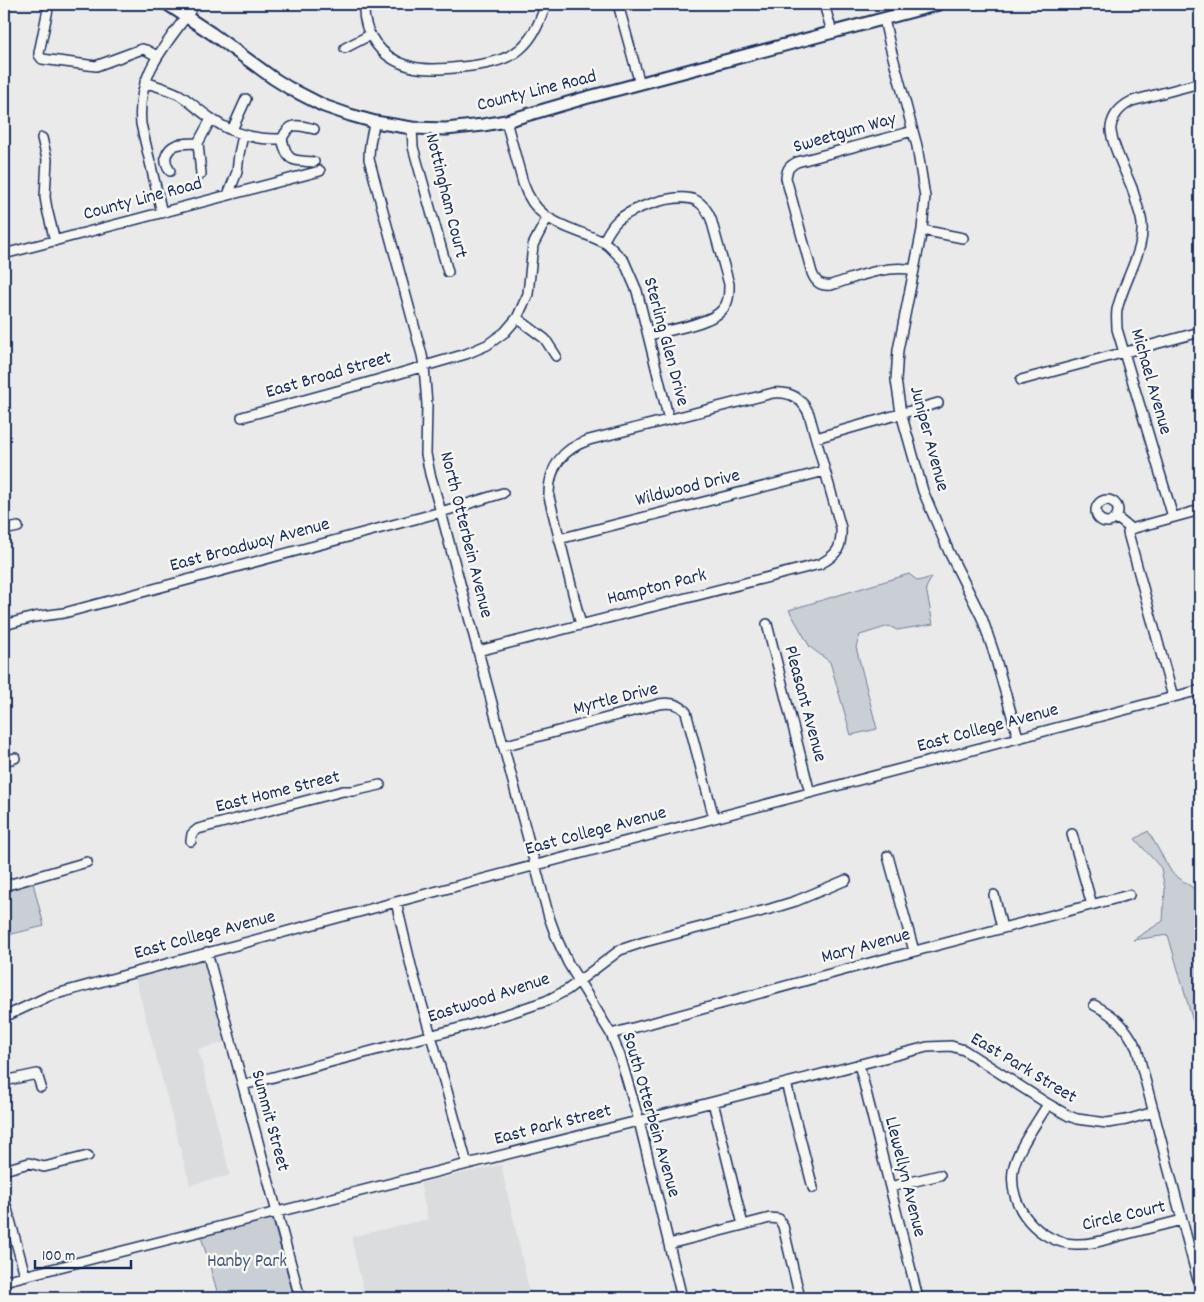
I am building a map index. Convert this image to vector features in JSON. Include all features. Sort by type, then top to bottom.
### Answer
[{"type":"main road","name":"County Line Road","points":[[167,4],[289,88],[324,106],[375,122],[412,128],[446,129],[483,125],[506,120],[939,4]]},
{"type":"street","points":[[49,4],[39,52],[42,59],[96,66],[142,49],[157,56]]},
{"type":"street","points":[[162,213],[141,124],[141,100],[145,82],[157,56],[195,4]]},
{"type":"street","points":[[364,4],[364,17],[370,34],[375,43],[388,57],[411,67],[427,68],[472,66],[495,61],[518,51],[537,29],[546,4]]},
{"type":"street","points":[[618,4],[640,84]]},
{"type":"street","points":[[824,4],[832,32]]},
{"type":"street","name":"Juniper Avenue","points":[[884,18],[917,146],[925,197],[922,230],[898,350],[896,380],[901,413],[922,491],[988,635],[1018,737]]},
{"type":"street","points":[[345,48],[370,34]]},
{"type":"street","points":[[145,82],[179,94],[211,119],[243,135],[282,139]]},
{"type":"street","name":"Michael Avenue","points":[[1173,518],[1117,329],[1116,312],[1137,254],[1141,238],[1141,220],[1132,189],[1113,142],[1111,127],[1116,114],[1123,106],[1132,101],[1200,86]]},
{"type":"street","points":[[232,130],[246,99]]},
{"type":"street","points":[[201,174],[198,143],[211,119]]},
{"type":"street","name":"Sterling Glen Drive","points":[[506,120],[526,192],[534,206],[548,218],[608,245],[624,261],[637,291],[669,420]]},
{"type":"street","name":"North Otterbein Avenue","points":[[375,122],[370,138],[370,168],[409,305],[424,366],[427,405],[426,454],[430,474],[534,866]]},
{"type":"street","points":[[314,129],[294,125],[286,131],[282,139],[286,153],[294,161],[314,162]]},
{"type":"street","name":"Nottingham Court","points":[[412,128],[413,146],[448,272]]},
{"type":"street","name":"Sweetgum Way","points":[[913,131],[797,162],[787,170],[786,178],[812,273],[819,284],[831,285],[882,270],[903,268],[914,270]]},
{"type":"street","points":[[228,195],[237,172],[243,135]]},
{"type":"street","points":[[42,138],[47,159],[45,197],[55,241]]},
{"type":"street","points":[[170,172],[166,160],[170,148],[174,145],[198,143]]},
{"type":"street","name":"County Line Road","points":[[4,254],[320,171]]},
{"type":"street","points":[[603,242],[616,222],[642,207],[682,197],[697,201],[708,212],[728,284],[729,294],[727,303],[718,314],[705,320],[648,335]]},
{"type":"street","name":"East Broad Street","points":[[242,417],[361,385],[466,354],[486,345],[505,332],[517,318],[528,294],[534,245],[548,218]]},
{"type":"street","points":[[922,230],[963,238]]},
{"type":"street","points":[[517,318],[545,339],[556,356]]},
{"type":"street","points":[[1022,380],[1200,332]]},
{"type":"street","points":[[581,625],[548,489],[556,464],[571,448],[581,442],[773,393],[787,393],[799,398],[807,410],[825,471]]},
{"type":"street","points":[[816,438],[938,403]]},
{"type":"street","name":"Wildwood Drive","points":[[559,539],[825,471]]},
{"type":"street","name":"Hampton Park","points":[[478,651],[820,564],[831,558],[839,547],[841,538],[841,528],[825,471]]},
{"type":"street","name":"East Broadway Avenue","points":[[4,625],[34,617],[64,613],[441,512],[503,493]]},
{"type":"street","points":[[1173,697],[1128,533],[1131,529],[1200,510]]},
{"type":"street","points":[[1116,517],[1131,529]]},
{"type":"street","points":[[4,530],[18,527]]},
{"type":"street","name":"Pleasant Avenue","points":[[767,624],[810,792]]},
{"type":"street","name":"East College Avenue","points":[[4,1017],[49,996],[207,952],[1200,690]]},
{"type":"street","name":"Myrtle Drive","points":[[503,746],[659,704],[679,705],[686,712],[714,818]]},
{"type":"street","points":[[4,761],[15,758]]},
{"type":"street","name":"East Home Street","points":[[191,842],[192,834],[198,830],[343,791],[353,791],[380,785]]},
{"type":"street","points":[[1072,834],[1092,905]]},
{"type":"street","points":[[888,856],[914,951]]},
{"type":"street","points":[[4,886],[87,862]]},
{"type":"street","name":"South Otterbein Avenue","points":[[534,866],[557,939],[568,963],[611,1034],[620,1056],[639,1121],[682,1298]]},
{"type":"street","name":"Eastwood Avenue","points":[[243,1085],[505,1015],[546,1001],[567,990],[602,962],[631,945],[770,909],[796,901],[846,880]]},
{"type":"street","points":[[994,895],[1002,928]]},
{"type":"street","name":"Mary Avenue","points":[[611,1034],[914,951],[1129,895]]},
{"type":"street","points":[[396,902],[412,970],[448,1091],[467,1164]]},
{"type":"street","name":"Summit Street","points":[[207,952],[300,1298]]},
{"type":"street","points":[[1094,1005],[1118,1020],[1129,1034],[1137,1049],[1200,1288]]},
{"type":"street","name":"East Park Street","points":[[4,1281],[927,1047],[951,1046],[964,1050],[1048,1104],[1077,1119],[1107,1123],[1154,1112]]},
{"type":"street","name":"Llewellyn Avenue","points":[[859,1064],[918,1298]]},
{"type":"street","points":[[4,1081],[37,1074],[41,1086]]},
{"type":"street","points":[[786,1083],[813,1188]]},
{"type":"street","points":[[713,1102],[742,1225]]},
{"type":"street","name":"Circle Court","points":[[1048,1104],[1026,1139],[1013,1171],[1015,1194],[1019,1205],[1024,1216],[1039,1232],[1058,1242],[1092,1244],[1182,1220]]},
{"type":"street","points":[[4,1170],[29,1163],[44,1167],[88,1156]]},
{"type":"street","points":[[890,1187],[940,1175]]},
{"type":"street","points":[[4,1198],[25,1275]]},
{"type":"street","points":[[669,1244],[770,1218],[778,1219],[783,1226],[800,1298]]},
{"type":"shaded area","points":[[204,960],[227,1042],[198,1049],[230,1175],[190,1185],[135,977]]},
{"type":"shaded area","points":[[501,1165],[531,1298],[365,1298],[351,1237],[428,1219],[420,1183]]},
{"type":"green space","points":[[909,574],[918,581],[932,577],[926,588],[933,624],[897,630],[889,626],[860,635],[856,647],[877,729],[851,735],[830,662],[810,647],[789,610]]},
{"type":"green space","points":[[1148,831],[1172,873],[1200,893],[1200,1046],[1168,935],[1133,940],[1163,921],[1165,889],[1161,868],[1135,839]]},
{"type":"green space","points":[[33,883],[44,926],[4,936],[4,891]]},
{"type":"green space","name":"Hanby Park","points":[[270,1219],[273,1221],[294,1298],[219,1298],[201,1236]]}]
